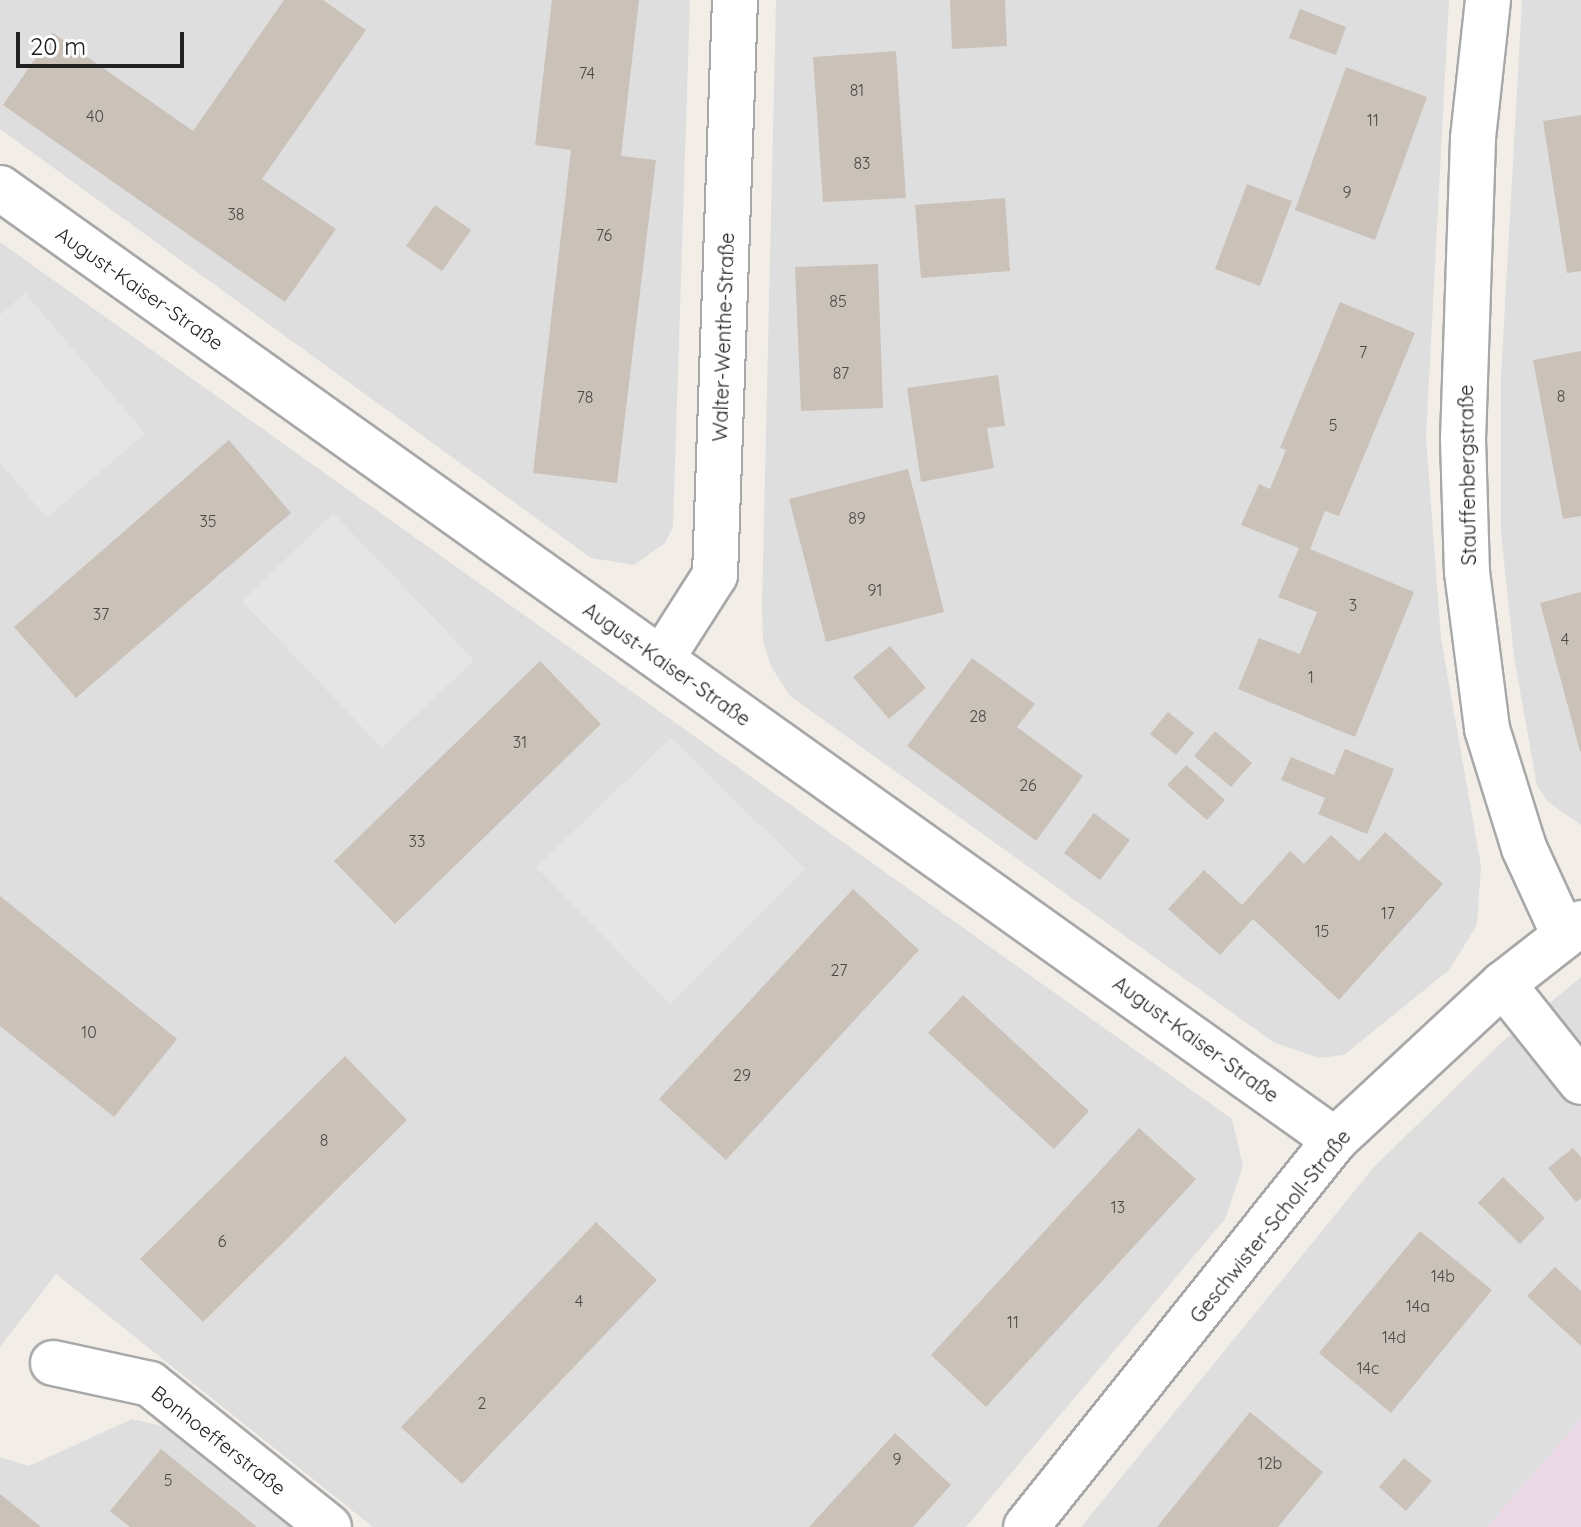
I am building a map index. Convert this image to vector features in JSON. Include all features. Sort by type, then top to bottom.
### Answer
[{"type":"street","name":"Walter-Wenthe-Straße","points":[[662,658],[715,575],[735,0]]},
{"type":"street","name":"Stauffenbergstraße","points":[[1488,0],[1473,155],[1463,439],[1467,572],[1487,729],[1524,848],[1572,929]]},
{"type":"street","name":"August-Kaiser-Straße","points":[[0,188],[1335,1140]]},
{"type":"street","name":"Geschwister-Scholl-Straße","points":[[1026,1527],[1335,1140],[1503,984],[1572,929]]},
{"type":"street","points":[[1503,984],[1581,1082]]},
{"type":"street","name":"Bonhoefferstraße","points":[[53,1363],[150,1384],[329,1527]]},
{"type":"shaded area","points":[[0,0],[690,0],[673,527],[665,543],[634,565],[591,558],[0,129]]},
{"type":"shaded area","points":[[776,0],[1449,0],[1426,437],[1441,638],[1481,866],[1477,925],[1449,970],[1344,1055],[1319,1058],[1273,1042],[790,696],[772,668],[763,642],[762,604]]},
{"type":"shaded area","points":[[1522,0],[1581,0],[1581,825],[1548,802],[1537,786],[1514,657],[1501,532],[1501,376]]},
{"type":"shaded area","points":[[0,242],[1232,1119],[1243,1166],[1225,1219],[966,1527],[373,1527],[56,1274],[0,1347]]},
{"type":"shaded area","points":[[25,293],[145,433],[47,518],[0,463],[0,315]]},
{"type":"shaded area","points":[[333,513],[474,660],[382,748],[242,601]]},
{"type":"shaded area","points":[[671,738],[805,869],[670,1004],[536,867]]},
{"type":"shaded area","points":[[1581,977],[1581,1419],[1487,1527],[1081,1527],[1374,1167],[1502,1042]]},
{"type":"shaded area","points":[[132,1419],[170,1428],[291,1527],[0,1527],[0,1457],[29,1466]]},
{"type":"shaded area","points":[[1581,1419],[1581,1527],[1487,1527]]},
{"type":"building","points":[[284,0],[323,0],[366,30],[262,179],[336,229],[285,302],[3,105],[53,33],[193,131]]},
{"type":"building","points":[[552,0],[639,0],[621,156],[656,160],[617,483],[533,473],[571,150],[535,145]]},
{"type":"building","points":[[950,0],[1005,0],[1007,46],[952,49]]},
{"type":"building","points":[[1300,9],[1346,27],[1336,55],[1289,38]]},
{"type":"building","points":[[896,51],[906,198],[823,202],[813,57]]},
{"type":"building","points":[[1346,67],[1427,97],[1375,240],[1295,210]]},
{"type":"building","points":[[1581,115],[1581,271],[1567,273],[1543,121]]},
{"type":"building","points":[[1247,184],[1292,201],[1260,286],[1215,269]]},
{"type":"building","points":[[1005,198],[1010,271],[921,278],[915,205]]},
{"type":"building","points":[[435,205],[471,230],[442,271],[406,246]]},
{"type":"building","points":[[878,264],[883,408],[801,411],[795,267]]},
{"type":"building","points":[[1340,302],[1415,333],[1339,516],[1325,511],[1310,549],[1414,592],[1355,737],[1238,689],[1259,638],[1300,654],[1317,612],[1278,597],[1299,548],[1241,525],[1259,484],[1270,489],[1286,450],[1280,448]]},
{"type":"building","points":[[1581,351],[1581,516],[1563,519],[1533,360]]},
{"type":"building","points":[[998,375],[1005,426],[987,428],[994,468],[921,482],[907,388]]},
{"type":"building","points":[[229,440],[291,513],[76,698],[14,627]]},
{"type":"building","points":[[908,469],[944,612],[826,642],[789,499]]},
{"type":"building","points":[[1581,592],[1581,751],[1580,751],[1540,603]]},
{"type":"building","points":[[890,646],[926,688],[889,719],[853,677]]},
{"type":"building","points":[[972,658],[1035,704],[1017,727],[1083,776],[1036,841],[907,746]]},
{"type":"building","points":[[540,661],[601,724],[395,924],[334,861]]},
{"type":"building","points":[[1168,712],[1194,733],[1176,755],[1150,734]]},
{"type":"building","points":[[1215,731],[1252,763],[1231,787],[1194,756]]},
{"type":"building","points":[[1345,749],[1394,769],[1367,834],[1318,814],[1325,798],[1281,780],[1291,757],[1334,775]]},
{"type":"building","points":[[1186,765],[1225,800],[1207,820],[1167,785]]},
{"type":"building","points":[[1094,813],[1130,840],[1100,880],[1064,853]]},
{"type":"building","points":[[1385,832],[1443,884],[1339,1000],[1253,919],[1220,955],[1168,909],[1204,870],[1242,905],[1290,851],[1304,864],[1331,835],[1359,861]]},
{"type":"building","points":[[853,889],[919,950],[726,1160],[659,1099]]},
{"type":"building","points":[[0,896],[177,1039],[114,1117],[0,1026]]},
{"type":"building","points":[[963,995],[1089,1111],[1054,1149],[928,1033]]},
{"type":"building","points":[[345,1056],[407,1120],[203,1322],[140,1259]]},
{"type":"building","points":[[1139,1128],[1196,1179],[986,1407],[931,1355]]},
{"type":"building","points":[[1573,1148],[1581,1157],[1581,1198],[1576,1202],[1548,1168]]},
{"type":"building","points":[[1503,1177],[1545,1218],[1520,1244],[1478,1203]]},
{"type":"building","points":[[596,1222],[657,1280],[462,1484],[401,1427]]},
{"type":"building","points":[[1420,1231],[1492,1290],[1391,1413],[1319,1353]]},
{"type":"building","points":[[1555,1267],[1581,1291],[1581,1346],[1527,1296]]},
{"type":"building","points":[[1250,1412],[1323,1472],[1278,1527],[1157,1527]]},
{"type":"building","points":[[895,1433],[951,1485],[913,1527],[809,1527]]},
{"type":"building","points":[[161,1449],[257,1527],[130,1527],[110,1511]]},
{"type":"building","points":[[1404,1458],[1432,1481],[1406,1511],[1379,1487]]},
{"type":"building","points":[[0,1494],[41,1527],[0,1527]]}]
